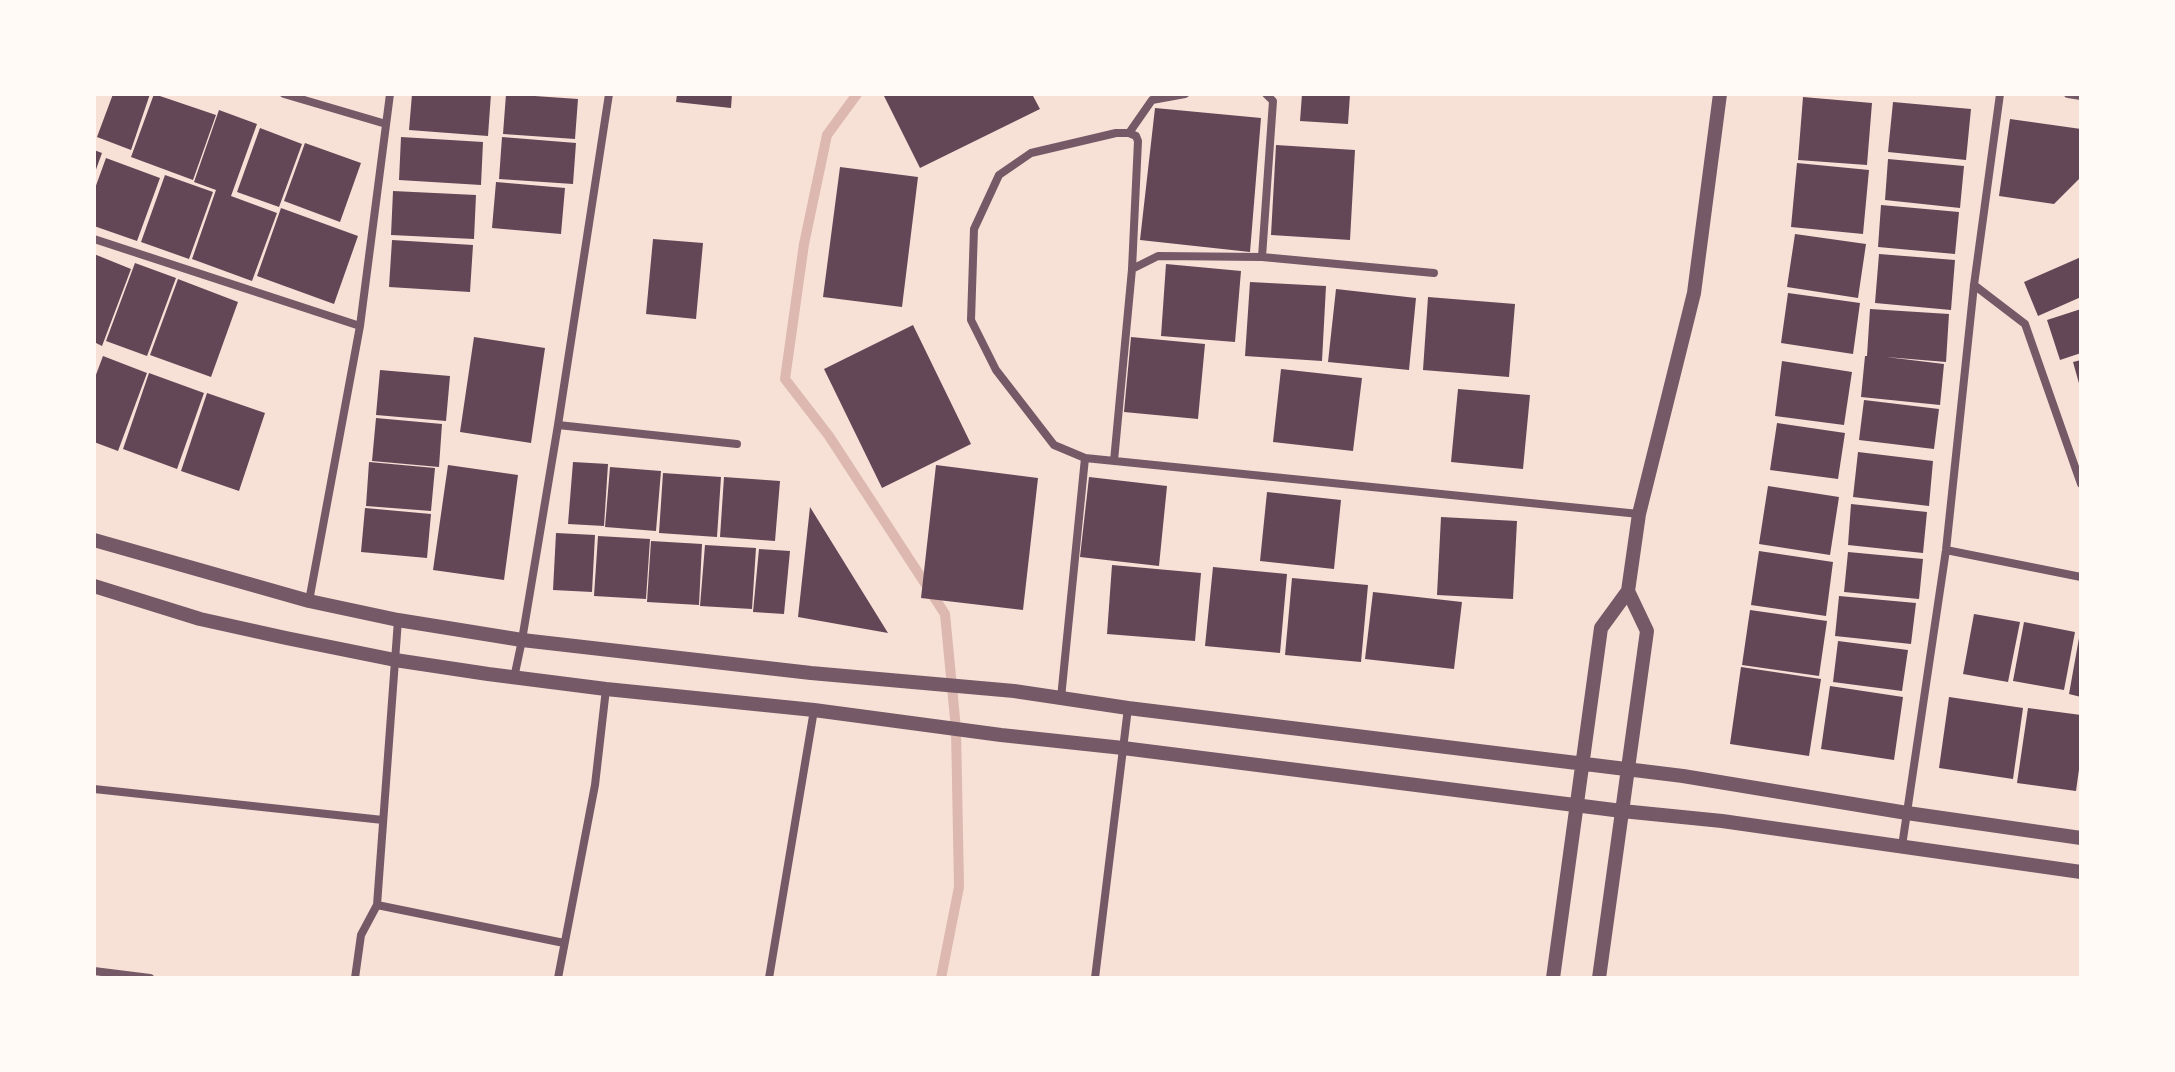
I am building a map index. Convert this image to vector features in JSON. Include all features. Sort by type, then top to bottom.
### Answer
[{"type":"street","points":[[284,94],[386,124]]},
{"type":"street","points":[[309,601],[360,326],[390,94]]},
{"type":"street","points":[[514,678],[558,425],[609,94]]},
{"type":"street","points":[[1129,133],[1152,100],[1185,94]]},
{"type":"street","points":[[1262,257],[1273,101],[1266,94]]},
{"type":"street","points":[[1553,978],[1601,628],[1628,591],[1639,514],[1694,293],[1720,94]]},
{"type":"street","points":[[1902,846],[1946,550],[1974,285],[2000,94]]},
{"type":"street","points":[[2068,94],[2081,96]]},
{"type":"street","points":[[1114,461],[1132,269],[1138,141],[1136,136],[1129,133],[1116,133],[1031,153],[999,175],[974,229],[971,320],[996,370],[1054,445],[1085,458],[1114,461],[1639,514]]},
{"type":"street","points":[[94,239],[360,326]]},
{"type":"street","points":[[1132,269],[1158,256],[1262,257],[1434,273]]},
{"type":"street","points":[[1974,285],[2025,324],[2081,484]]},
{"type":"street","points":[[558,425],[737,444]]},
{"type":"street","points":[[1061,698],[1085,458]]},
{"type":"street","points":[[94,540],[309,601],[398,620],[522,640],[811,673],[1014,691],[1128,708],[1582,763],[2081,838]]},
{"type":"street","points":[[1946,550],[2081,577]]},
{"type":"street","points":[[94,586],[200,619],[395,660],[514,678],[814,710],[1722,821],[2081,872]]},
{"type":"street","points":[[1599,978],[1647,631],[1628,591]]},
{"type":"street","points":[[355,978],[361,935],[377,905],[398,620]]},
{"type":"street","points":[[558,978],[595,785],[606,689]]},
{"type":"street","points":[[1095,978],[1128,708]]},
{"type":"street","points":[[769,978],[814,710]]},
{"type":"street","points":[[94,789],[383,820]]},
{"type":"street","points":[[377,905],[564,943]]},
{"type":"street","points":[[94,971],[150,978]]},
{"type":"building","points":[[113,94],[150,94],[131,150],[97,137]]},
{"type":"building","points":[[154,94],[216,115],[193,180],[131,157]]},
{"type":"building","points":[[412,94],[491,94],[488,136],[409,130]]},
{"type":"building","points":[[506,94],[578,99],[575,139],[503,134]]},
{"type":"building","points":[[677,94],[732,94],[731,108],[676,102]]},
{"type":"building","points":[[883,94],[1032,94],[1040,109],[920,168]]},
{"type":"building","points":[[1302,94],[1350,94],[1348,124],[1300,121]]},
{"type":"building","points":[[1803,97],[1872,103],[1867,165],[1798,160]]},
{"type":"building","points":[[1893,102],[1971,109],[1966,160],[1888,152]]},
{"type":"building","points":[[1155,108],[1261,118],[1250,252],[1140,240]]},
{"type":"building","points":[[219,110],[257,124],[231,196],[277,213],[252,281],[192,259],[216,190],[194,182]]},
{"type":"building","points":[[2010,119],[2081,129],[2081,177],[2054,204],[1999,196]]},
{"type":"building","points":[[260,128],[302,144],[279,207],[237,192]]},
{"type":"building","points":[[401,137],[483,142],[481,185],[399,180]]},
{"type":"building","points":[[502,137],[576,143],[573,184],[499,179]]},
{"type":"building","points":[[305,143],[361,163],[340,222],[284,201]]},
{"type":"building","points":[[1276,145],[1355,150],[1350,240],[1271,235]]},
{"type":"building","points":[[94,150],[102,153],[94,175]]},
{"type":"building","points":[[106,158],[160,178],[137,241],[94,226],[94,191]]},
{"type":"building","points":[[1888,159],[1964,166],[1960,208],[1885,200]]},
{"type":"building","points":[[1797,163],[1869,170],[1863,234],[1791,227]]},
{"type":"building","points":[[840,167],[918,177],[902,307],[823,297]]},
{"type":"building","points":[[165,175],[213,192],[189,259],[141,242]]},
{"type":"building","points":[[496,182],[565,188],[561,234],[492,228]]},
{"type":"building","points":[[393,191],[476,195],[474,239],[391,235]]},
{"type":"building","points":[[1881,205],[1959,212],[1955,254],[1878,247]]},
{"type":"building","points":[[281,208],[358,236],[334,304],[257,276]]},
{"type":"building","points":[[1795,234],[1866,244],[1858,298],[1787,287]]},
{"type":"building","points":[[653,239],[703,243],[696,319],[646,314]]},
{"type":"building","points":[[392,240],[473,245],[470,292],[389,287]]},
{"type":"building","points":[[94,254],[131,269],[102,346],[94,342]]},
{"type":"building","points":[[1879,254],[1955,260],[1951,310],[1875,303]]},
{"type":"building","points":[[2081,257],[2081,297],[2038,316],[2024,282]]},
{"type":"building","points":[[135,263],[176,278],[147,356],[106,341]]},
{"type":"building","points":[[1166,264],[1241,271],[1235,342],[1161,336]]},
{"type":"building","points":[[178,279],[238,302],[211,377],[150,355]]},
{"type":"building","points":[[1250,282],[1326,286],[1322,361],[1245,356]]},
{"type":"building","points":[[1336,289],[1416,298],[1409,370],[1328,362]]},
{"type":"building","points":[[1788,293],[1860,303],[1853,354],[1781,343]]},
{"type":"building","points":[[1428,297],[1515,304],[1509,377],[1423,370]]},
{"type":"building","points":[[1870,309],[1949,314],[1946,362],[1886,357],[1944,364],[1940,405],[1861,397]]},
{"type":"building","points":[[2081,309],[2081,353],[2060,360],[2047,320]]},
{"type":"building","points":[[913,325],[971,444],[882,488],[824,369]]},
{"type":"building","points":[[474,337],[545,348],[531,443],[460,432]]},
{"type":"building","points":[[1131,337],[1205,344],[1198,419],[1124,412]]},
{"type":"building","points":[[103,356],[147,373],[118,451],[94,442],[94,380]]},
{"type":"building","points":[[2081,360],[2081,387],[2080,387],[2073,362]]},
{"type":"building","points":[[1782,361],[1852,372],[1844,425],[1775,416]]},
{"type":"building","points":[[1281,369],[1362,378],[1353,451],[1273,442]]},
{"type":"building","points":[[380,370],[450,376],[446,421],[376,415]]},
{"type":"building","points":[[149,373],[204,393],[177,469],[123,449]]},
{"type":"building","points":[[1458,389],[1530,395],[1523,469],[1451,462]]},
{"type":"building","points":[[207,393],[265,413],[239,491],[181,471]]},
{"type":"building","points":[[1864,400],[1939,409],[1934,449],[1859,440]]},
{"type":"building","points":[[376,418],[442,424],[439,467],[372,461]]},
{"type":"building","points":[[1777,423],[1845,433],[1838,479],[1770,470]]},
{"type":"building","points":[[1858,452],[1933,461],[1929,506],[1853,497]]},
{"type":"building","points":[[369,462],[435,468],[431,511],[366,506]]},
{"type":"building","points":[[573,462],[608,464],[604,526],[568,524]]},
{"type":"building","points":[[448,465],[518,475],[504,580],[433,570]]},
{"type":"building","points":[[936,465],[1038,478],[1023,610],[921,598]]},
{"type":"building","points":[[610,467],[661,471],[656,531],[605,527]]},
{"type":"building","points":[[663,473],[721,477],[717,537],[659,533]]},
{"type":"building","points":[[724,477],[780,481],[775,541],[720,537]]},
{"type":"building","points":[[1089,477],[1167,486],[1159,566],[1080,557]]},
{"type":"building","points":[[1768,486],[1839,497],[1830,555],[1759,544]]},
{"type":"building","points":[[1267,492],[1341,500],[1334,569],[1260,561]]},
{"type":"building","points":[[1851,504],[1927,512],[1923,553],[1848,545]]},
{"type":"building","points":[[810,507],[888,633],[798,617]]},
{"type":"building","points":[[365,508],[431,514],[427,558],[361,552]]},
{"type":"building","points":[[1441,517],[1517,521],[1513,599],[1437,595]]},
{"type":"building","points":[[556,533],[595,535],[592,592],[553,590]]},
{"type":"building","points":[[598,536],[650,539],[646,599],[594,596]]},
{"type":"building","points":[[651,541],[702,544],[699,605],[647,602]]},
{"type":"building","points":[[705,545],[756,548],[752,609],[700,606]]},
{"type":"building","points":[[759,549],[790,551],[784,614],[753,612]]},
{"type":"building","points":[[1759,551],[1833,562],[1826,616],[1751,605]]},
{"type":"building","points":[[1848,552],[1923,559],[1919,599],[1844,592]]},
{"type":"building","points":[[1112,565],[1201,573],[1195,641],[1107,634]]},
{"type":"building","points":[[1213,567],[1287,574],[1280,653],[1205,646]]},
{"type":"building","points":[[1292,578],[1368,585],[1361,662],[1285,655]]},
{"type":"building","points":[[1373,592],[1462,602],[1454,669],[1365,659]]},
{"type":"building","points":[[1839,596],[1916,603],[1911,644],[1835,636]]},
{"type":"building","points":[[1750,610],[1827,621],[1819,676],[1742,665]]},
{"type":"building","points":[[1974,614],[2020,622],[2008,682],[1963,674]]},
{"type":"building","points":[[2024,622],[2075,632],[2064,690],[2013,681]]},
{"type":"building","points":[[2081,638],[2081,697],[2069,694]]},
{"type":"building","points":[[1838,641],[1908,650],[1902,691],[1833,682]]},
{"type":"building","points":[[1741,667],[1821,679],[1809,756],[1730,744]]},
{"type":"building","points":[[1830,686],[1903,697],[1894,760],[1821,749]]},
{"type":"building","points":[[1949,697],[2023,708],[2013,779],[1939,768]]},
{"type":"building","points":[[2028,708],[2081,715],[2081,755],[2076,791],[2017,783]]},
{"type":"waterway","points":[[857,94],[827,135],[804,244],[785,379],[829,436],[945,614],[956,729],[959,887],[941,978]]}]
